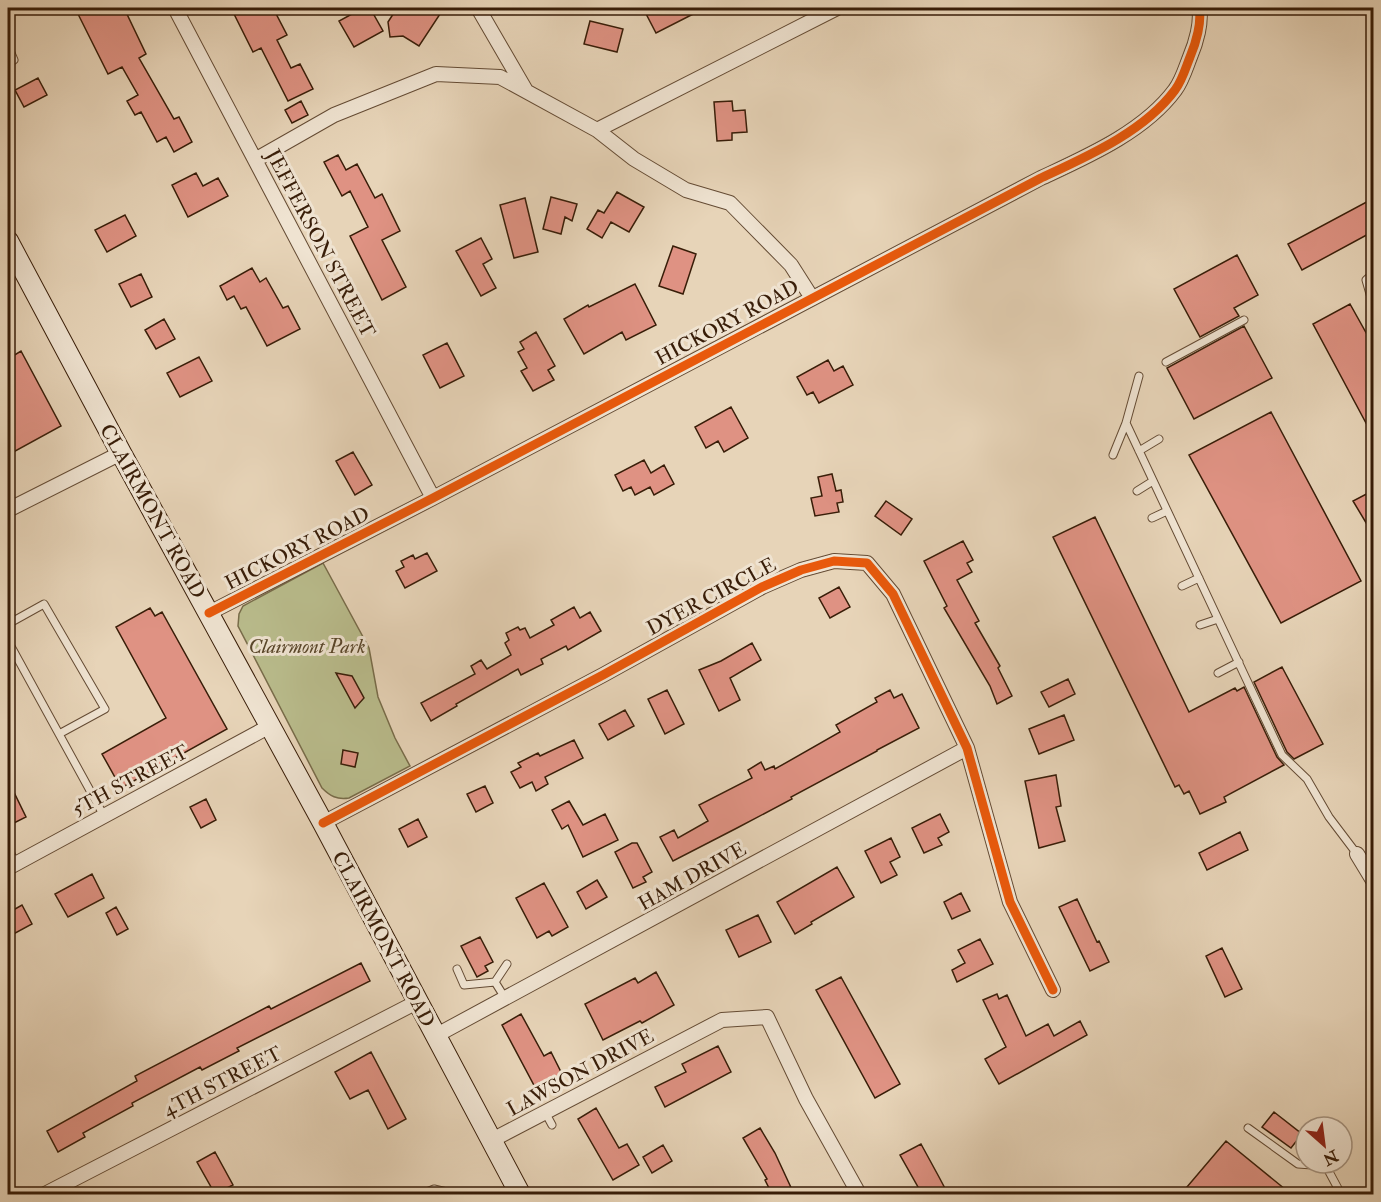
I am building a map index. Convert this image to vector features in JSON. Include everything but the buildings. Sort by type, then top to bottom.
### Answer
[{"type":"main road","name":"CLAIRMONT ROAD","points":[[8,241],[323,822],[520,1194]]},
{"type":"street","name":"JEFFERSON STREET","points":[[175,8],[433,498]]},
{"type":"street","points":[[478,8],[526,90]]},
{"type":"street","points":[[597,130],[837,8]]},
{"type":"street","name":"HICKORY ROAD","points":[[209,613],[433,498],[1041,178],[1100,150],[1149,117],[1176,90],[1193,50],[1201,16],[1199,8]]},
{"type":"street","points":[[255,160],[334,115],[436,74],[500,76],[597,130],[634,159],[686,190],[730,203],[791,265],[812,298]]},
{"type":"street","points":[[8,510],[121,453]]},
{"type":"street","name":"DYER CIRCLE","points":[[323,822],[603,675],[734,600],[801,570],[834,561],[867,563],[893,594],[967,748],[1010,902],[1053,990]]},
{"type":"street","name":"5TH STREET","points":[[12,866],[270,726]]},
{"type":"street","name":"HAM DRIVE","points":[[435,1036],[967,748]]},
{"type":"street","points":[[1357,854],[1374,882]]},
{"type":"street","name":"4TH STREET","points":[[45,1194],[417,1002]]},
{"type":"street","name":"LAWSON DRIVE","points":[[492,1140],[548,1119],[722,1020],[767,1017],[806,1099],[859,1194]]},
{"type":"lane","points":[[8,46],[14,60],[8,64]]},
{"type":"lane","points":[[1374,273],[1366,280],[1374,308]]},
{"type":"lane","points":[[1166,362],[1244,320]]},
{"type":"lane","points":[[1113,455],[1126,423],[1139,376]]},
{"type":"lane","points":[[1126,423],[1282,755],[1307,779],[1329,817],[1357,854]]},
{"type":"lane","points":[[1139,451],[1159,439]]},
{"type":"lane","points":[[1137,491],[1153,481]]},
{"type":"lane","points":[[1152,518],[1167,511]]},
{"type":"lane","points":[[1182,586],[1199,578]]},
{"type":"lane","points":[[8,624],[44,604],[105,709],[59,734]]},
{"type":"lane","points":[[1200,625],[1218,619]]},
{"type":"lane","points":[[8,641],[104,816]]},
{"type":"lane","points":[[1218,673],[1239,662]]},
{"type":"lane","points":[[8,848],[12,866]]},
{"type":"lane","points":[[495,982],[507,964]]},
{"type":"lane","points":[[457,969],[464,985],[495,982]]},
{"type":"lane","points":[[495,982],[505,998]]},
{"type":"lane","points":[[1248,1128],[1298,1164],[1326,1166],[1341,1194]]},
{"type":"lane","points":[[422,1194],[434,1189],[454,1194]]},
{"type":"green space","name":"Clairmont Park","points":[[323,563],[369,648],[378,697],[395,738],[410,766],[349,798],[334,797],[322,788],[238,626],[239,614],[243,606]]},
{"type":"cycle path","points":[[209,613],[1113,142],[1147,119],[1177,86],[1184,74],[1196,39],[1200,20],[1199,8]]},
{"type":"cycle path","points":[[323,823],[603,675],[762,587],[801,570],[834,561],[867,563],[893,594],[967,748],[1010,902],[1053,990]]}]
